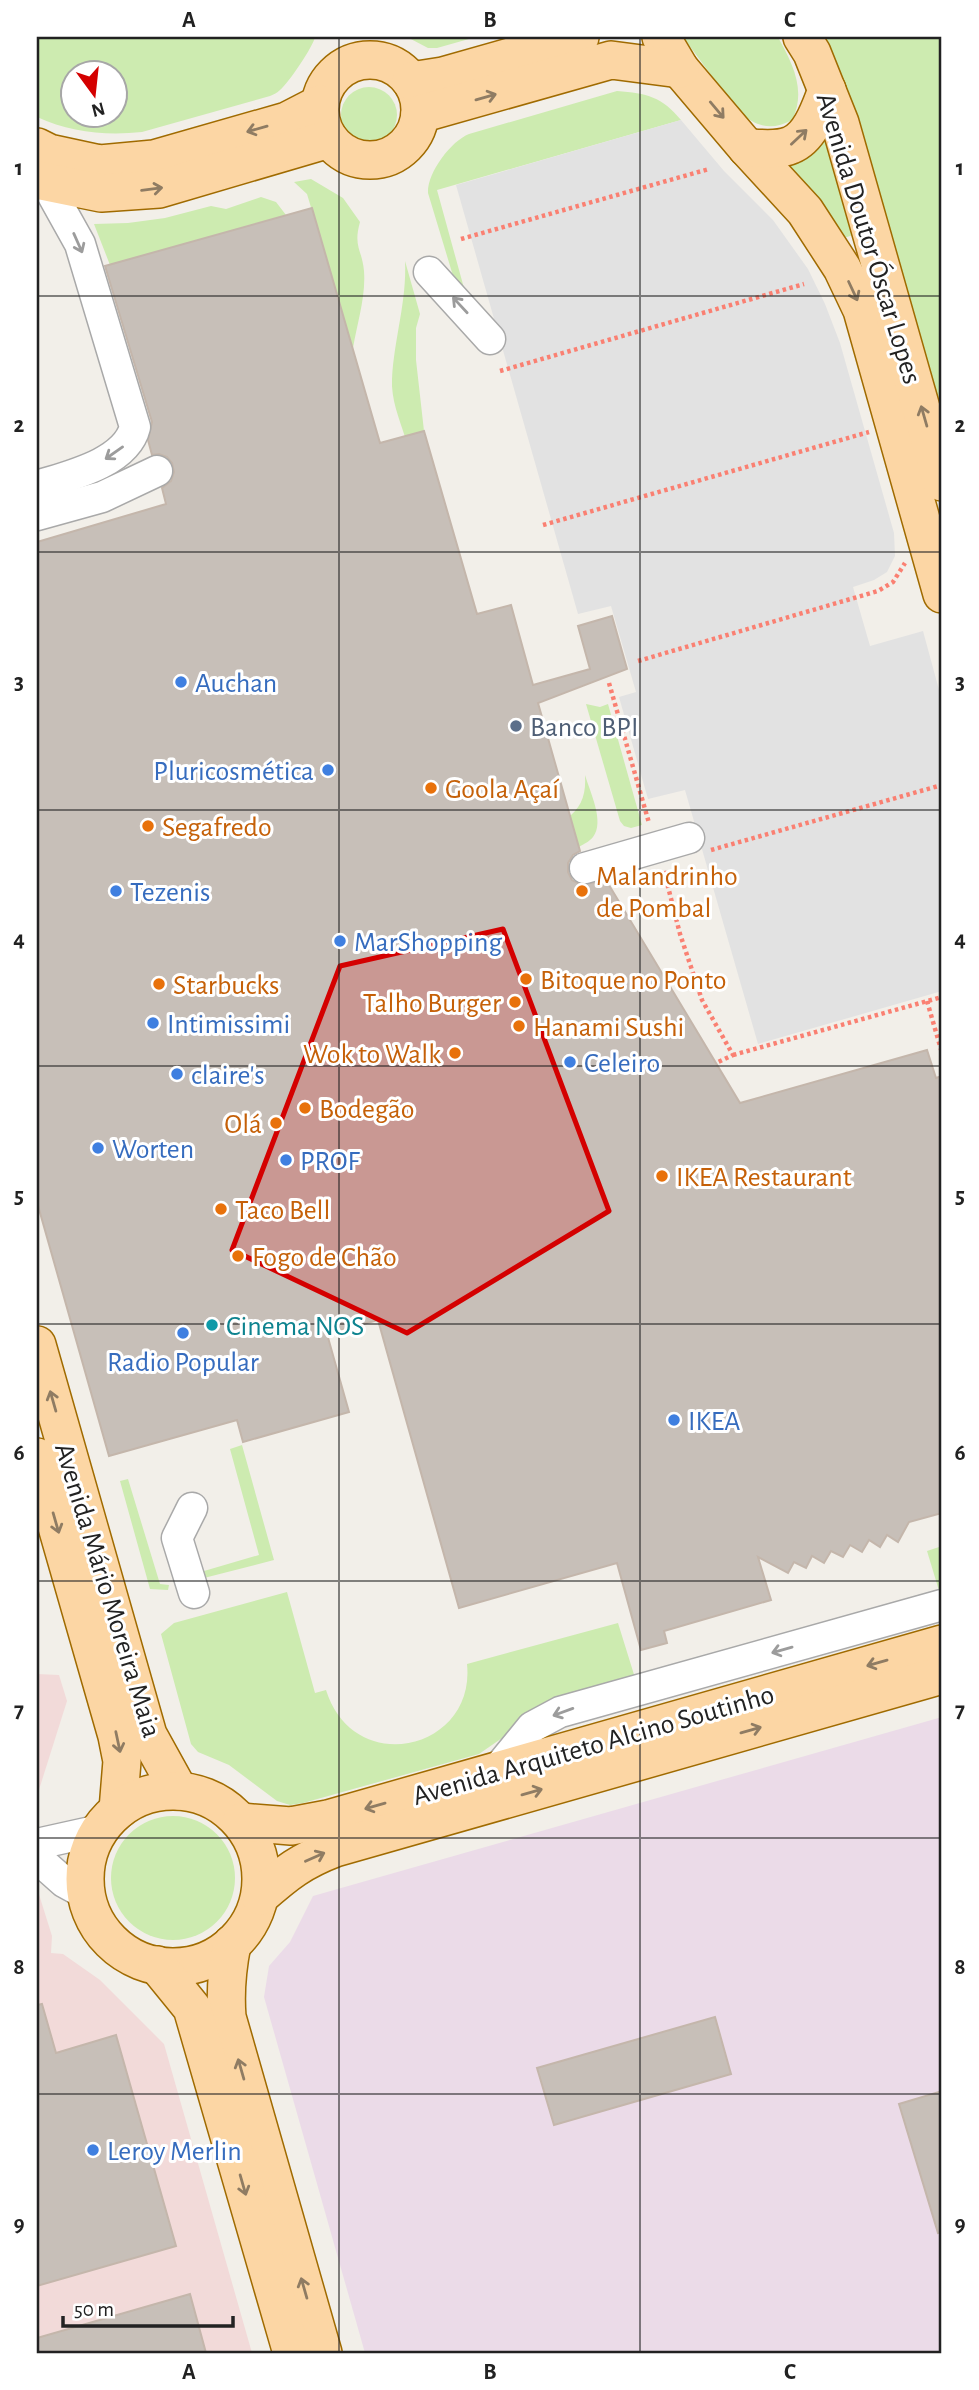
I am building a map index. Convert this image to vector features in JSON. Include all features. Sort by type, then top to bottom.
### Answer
[{"type":"main road","points":[[416,98],[443,76],[580,37]]},
{"type":"main road","name":"Avenida Doutor Óscar Lopes","points":[[661,37],[680,69],[805,211],[842,268],[862,310],[942,594]]},
{"type":"main road","name":"Avenida Doutor Óscar Lopes","points":[[802,37],[812,53],[840,123],[942,482]]},
{"type":"main road","points":[[366,60],[383,61],[399,69],[416,98],[418,126],[405,146],[384,158],[359,159],[337,148],[323,128],[320,104],[325,87],[335,74],[349,64],[366,60]]},
{"type":"main road","points":[[416,98],[611,60],[680,69]]},
{"type":"main road","points":[[747,148],[776,149],[793,145],[805,133],[819,111],[827,90]]},
{"type":"main road","points":[[37,147],[49,153],[100,164],[154,159],[287,121],[320,104]]},
{"type":"main road","points":[[41,181],[101,193],[159,189],[329,139]]},
{"type":"main road","name":"Avenida Mário Moreira Maia","points":[[37,1345],[148,1735],[179,1791]]},
{"type":"main road","name":"Avenida Mário Moreira Maia","points":[[37,1457],[122,1761],[109,1820]]},
{"type":"main road","name":"Avenida Arquiteto Alcino Soutinho","points":[[241,1822],[291,1826],[328,1819],[942,1644]]},
{"type":"main road","name":"Avenida Arquiteto Alcino Soutinho","points":[[260,1896],[282,1876],[309,1858],[335,1849],[942,1675]]},
{"type":"main road","points":[[179,1791],[202,1796],[223,1806],[241,1822],[255,1845],[261,1870],[260,1896],[245,1930],[216,1956],[197,1964],[157,1965],[132,1957],[111,1941],[96,1921],[86,1894],[85,1871],[90,1850],[109,1820],[137,1799],[157,1792],[179,1791]]},
{"type":"main road","points":[[232,1944],[226,1974],[227,2017],[323,2353]]},
{"type":"main road","points":[[157,1965],[192,2008],[292,2353]]},
{"type":"street","points":[[37,486],[84,472],[118,452],[132,439],[135,427],[80,244],[41,181]]},
{"type":"street","points":[[429,272],[490,339]]},
{"type":"street","points":[[37,515],[102,497],[157,471]]},
{"type":"street","points":[[585,868],[657,847],[698,844]]},
{"type":"street","points":[[192,1508],[177,1538],[194,1593]]},
{"type":"street","points":[[496,1771],[532,1727],[560,1712],[942,1605]]},
{"type":"street","points":[[37,1844],[109,1820]]},
{"type":"street","points":[[37,1858],[64,1882],[86,1894]]},
{"type":"path","points":[[461,239],[709,169]]},
{"type":"path","points":[[500,371],[804,284]]},
{"type":"path","points":[[544,525],[857,435]]},
{"type":"path","points":[[638,661],[878,591],[893,582],[905,562]]},
{"type":"path","points":[[609,682],[680,934],[702,1000],[733,1055]]},
{"type":"path","points":[[698,844],[942,785]]},
{"type":"path","points":[[716,1063],[733,1055],[942,997]]},
{"type":"path","points":[[927,1001],[942,1053]]},
{"type":"highlighted area","points":[[503,929],[609,1211],[407,1333],[232,1250],[340,966]]},
{"type":"shaded area","points":[[681,120],[724,171],[773,220],[808,269],[825,304],[840,343],[894,533],[895,556],[887,572],[853,587],[870,646],[923,631],[942,701],[942,991],[758,1044],[685,790],[648,799],[619,697],[636,692],[611,606],[578,614],[456,185]]},
{"type":"shaded area","points":[[37,1674],[59,1675],[67,1701],[37,1796]]},
{"type":"shaded area","points":[[942,1717],[942,2353],[365,2353],[264,1997],[269,1966],[290,1942],[313,1896]]},
{"type":"shaded area","points":[[37,1888],[52,1936],[51,1953],[63,1954],[100,1980],[164,2044],[252,2353],[37,2353]]},
{"type":"green space","points":[[37,37],[315,37],[306,56],[289,80],[270,96],[142,132],[79,130],[130,130],[130,60],[60,60],[60,125],[37,117]]},
{"type":"green space","points":[[407,37],[476,37],[428,48]]},
{"type":"green space","points":[[683,37],[778,37],[793,67],[798,87],[792,120],[770,126],[744,116]]},
{"type":"green space","points":[[818,37],[942,37],[942,434]]},
{"type":"green space","points":[[364,87],[374,87],[389,95],[395,104],[395,126],[389,135],[374,143],[364,143],[346,131],[341,120],[341,110],[353,92]]},
{"type":"green space","points":[[617,91],[637,93],[660,101],[681,120],[437,190],[467,299],[457,289],[428,193],[431,176],[441,159],[455,143],[469,134]]},
{"type":"green space","points":[[826,138],[853,235],[844,238],[785,165],[808,155]]},
{"type":"green space","points":[[311,179],[343,198],[360,222],[358,243],[364,281],[353,348],[307,194],[294,182]]},
{"type":"green space","points":[[261,197],[276,202],[286,215],[110,265],[94,224],[165,218],[211,206],[226,209]]},
{"type":"green space","points":[[405,261],[420,314],[416,328],[416,360],[424,431],[405,437],[394,401],[392,379],[404,291]]},
{"type":"green space","points":[[586,704],[600,707],[608,704],[642,825],[631,828],[620,821]]},
{"type":"green space","points":[[585,775],[598,823],[593,837],[579,847],[570,816],[583,798]]},
{"type":"green space","points":[[242,1445],[274,1560],[204,1578],[204,1571],[259,1555],[230,1449]]},
{"type":"green space","points":[[128,1479],[160,1584],[169,1585],[168,1590],[150,1589],[120,1481]]},
{"type":"green space","points":[[942,1546],[942,1593],[940,1594],[927,1551]]},
{"type":"green space","points":[[287,1592],[315,1693],[326,1690],[340,1718],[361,1736],[385,1744],[410,1743],[434,1733],[453,1717],[465,1693],[467,1664],[618,1623],[636,1681],[541,1711],[479,1754],[290,1805],[277,1801],[229,1765],[198,1752],[191,1744],[161,1634],[174,1623]]},
{"type":"green space","points":[[173,1816],[197,1820],[217,1834],[231,1854],[235,1878],[231,1902],[217,1922],[197,1936],[173,1940],[149,1936],[129,1922],[115,1902],[111,1878],[115,1854],[129,1834],[149,1820]]},
{"type":"building","points":[[312,208],[380,443],[424,431],[477,614],[511,605],[533,685],[590,669],[578,626],[612,616],[627,669],[538,703],[580,851],[573,855],[568,863],[572,880],[581,885],[606,880],[740,1103],[927,1050],[936,1078],[942,1076],[942,1513],[909,1522],[898,1542],[887,1535],[880,1547],[869,1540],[862,1552],[850,1545],[843,1557],[831,1551],[824,1563],[812,1556],[806,1568],[794,1562],[788,1573],[758,1557],[771,1600],[664,1631],[667,1643],[641,1650],[617,1563],[459,1608],[378,1320],[327,1334],[349,1412],[243,1442],[237,1420],[109,1456],[37,1202],[37,542],[166,504],[162,488],[171,481],[174,472],[167,457],[152,455],[148,440],[152,422],[105,266]]},
{"type":"building","name":"Leroy Merlin","points":[[42,2004],[56,2053],[116,2035],[176,2246],[37,2286],[37,2005]]},
{"type":"building","points":[[715,2017],[731,2074],[554,2125],[537,2068]]},
{"type":"building","points":[[942,2091],[942,2232],[938,2233],[899,2104]]},
{"type":"building","points":[[190,2294],[206,2353],[37,2353],[37,2338]]},
{"type":"place","name":"Auchan","points":[[181,682]]},
{"type":"place","name":"Banco BPI","points":[[516,726]]},
{"type":"place","name":"Pluricosmética","points":[[328,770]]},
{"type":"place","name":"Goola Açaí","points":[[431,788]]},
{"type":"place","name":"Segafredo","points":[[148,826]]},
{"type":"place","name":"Tezenis","points":[[116,891]]},
{"type":"place","name":"Malandrinho de Pombal","points":[[582,891]]},
{"type":"place","name":"MarShopping","points":[[340,941]]},
{"type":"place","name":"Bitoque no Ponto","points":[[526,979]]},
{"type":"place","name":"Starbucks","points":[[159,984]]},
{"type":"place","name":"Talho Burger","points":[[515,1002]]},
{"type":"place","name":"Intimissimi","points":[[153,1023]]},
{"type":"place","name":"Hanami Sushi","points":[[519,1026]]},
{"type":"place","name":"Wok to Walk","points":[[455,1053]]},
{"type":"place","name":"Celeiro","points":[[570,1062]]},
{"type":"place","name":"claire's","points":[[177,1074]]},
{"type":"place","name":"Bodegão","points":[[305,1108]]},
{"type":"place","name":"Olá","points":[[276,1123]]},
{"type":"place","name":"Worten","points":[[98,1148]]},
{"type":"place","name":"PROF","points":[[286,1160]]},
{"type":"place","name":"IKEA Restaurant","points":[[662,1176]]},
{"type":"place","name":"Taco Bell","points":[[221,1209]]},
{"type":"place","name":"Fogo de Chão","points":[[238,1256]]},
{"type":"place","name":"Cinema NOS","points":[[212,1325]]},
{"type":"place","name":"Radio Popular","points":[[183,1333]]},
{"type":"place","name":"IKEA","points":[[674,1420]]},
{"type":"place","name":"Leroy Merlin","points":[[93,2150]]}]
